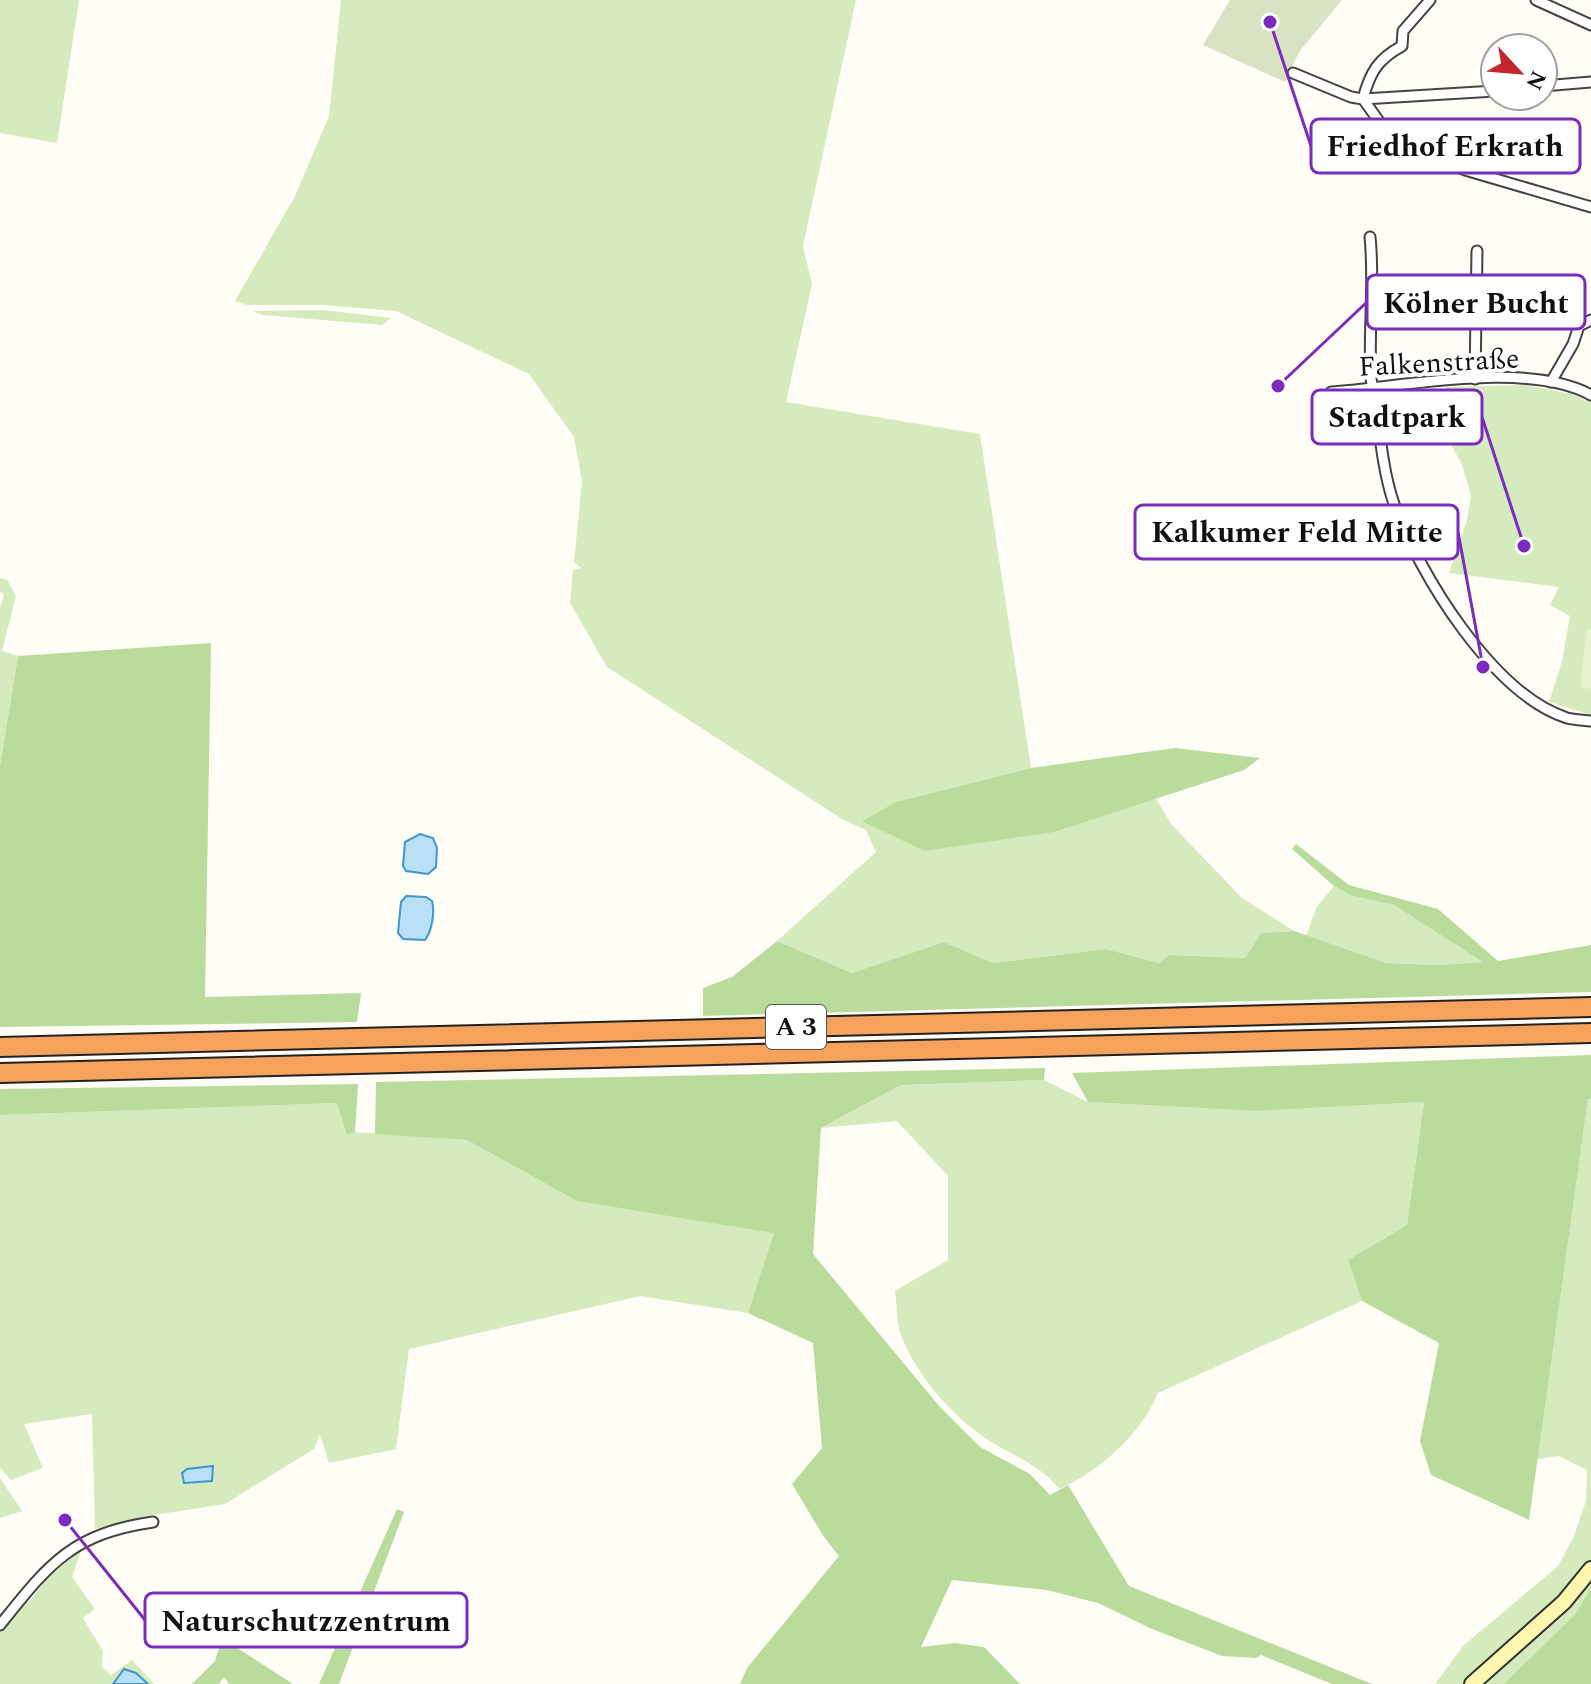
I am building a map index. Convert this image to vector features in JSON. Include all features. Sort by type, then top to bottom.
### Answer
[{"type":"highway","name":"A 3","points":[[0,1047],[1591,1007]]},
{"type":"highway","name":"A 3","points":[[0,1073],[1591,1033]]},
{"type":"main road","points":[[1472,1684],[1564,1602],[1591,1569]]},
{"type":"street","points":[[1363,99],[1368,81],[1384,56],[1402,46],[1403,31],[1430,0]]},
{"type":"street","points":[[1536,0],[1591,25]]},
{"type":"street","points":[[1293,73],[1363,99],[1479,92]]},
{"type":"street","points":[[1559,85],[1591,82]]},
{"type":"street","points":[[1363,99],[1381,124],[1410,149],[1476,174],[1591,207]]},
{"type":"street","points":[[1370,237],[1371,382],[1380,444],[1394,503],[1414,548],[1451,612],[1519,691],[1542,707],[1569,719],[1591,721]]},
{"type":"street","points":[[1475,379],[1477,251]]},
{"type":"street","name":"Falkenstraße","points":[[1551,382],[1573,344],[1579,326],[1591,320]]},
{"type":"street","name":"Falkenstraße","points":[[1331,392],[1475,379],[1551,382],[1591,395]]},
{"type":"street","points":[[0,1625],[42,1573],[81,1541],[125,1526],[153,1522]]},
{"type":"green space","points":[[0,0],[79,0],[57,143],[0,133]]},
{"type":"green space","points":[[341,0],[856,0],[803,246],[812,284],[786,402],[980,434],[1031,768],[896,802],[863,821],[1054,832],[1155,797],[1172,825],[1242,898],[1294,931],[1261,933],[1245,958],[1169,955],[1159,963],[1106,949],[993,963],[944,942],[852,973],[777,941],[876,852],[866,830],[842,819],[607,667],[570,603],[573,570],[581,568],[574,562],[582,481],[574,437],[529,374],[396,311],[323,305],[247,305],[235,301],[295,196],[329,116]]},
{"type":"green space","points":[[1230,0],[1342,0],[1299,52],[1285,82],[1203,45]]},
{"type":"green space","points":[[323,310],[391,318],[382,325],[263,315],[253,311]]},
{"type":"green space","points":[[1526,385],[1571,394],[1591,402],[1591,715],[1549,702],[1562,661],[1570,616],[1550,605],[1559,587],[1449,573],[1467,520],[1471,495],[1462,465],[1447,437],[1446,387]]},
{"type":"green space","points":[[0,578],[7,580],[16,596],[2,651],[18,656],[0,766],[0,608],[4,594],[0,592]]},
{"type":"green space","points":[[1587,629],[1591,630],[1591,689],[1580,687]]},
{"type":"green space","points":[[211,643],[205,997],[361,993],[357,1022],[0,1027],[0,766],[18,656]]},
{"type":"green space","points":[[1175,748],[1260,758],[1244,770],[1054,832],[924,851],[862,821],[896,802],[1031,768]]},
{"type":"green space","points":[[1296,844],[1349,885],[1438,909],[1498,961],[1591,945],[1591,992],[703,1016],[703,988],[732,977],[777,941],[852,973],[944,942],[993,963],[1106,949],[1159,963],[1169,955],[1245,958],[1261,933],[1294,931],[1386,963],[1438,965],[1483,962],[1394,905],[1353,896],[1334,886],[1292,849]]},
{"type":"green space","points":[[1334,886],[1353,896],[1394,905],[1484,962],[1438,965],[1386,963],[1306,936],[1317,906]]},
{"type":"green space","points":[[1591,1055],[1591,1099],[1588,1099],[1529,1520],[1431,1475],[1420,1441],[1439,1343],[1362,1301],[1348,1260],[1407,1225],[1424,1102],[1256,1111],[1088,1102],[1072,1073]]},
{"type":"green space","points":[[1045,1068],[1044,1080],[901,1085],[821,1128],[813,1254],[940,1407],[980,1447],[1030,1474],[1050,1495],[1068,1485],[1129,1586],[1372,1684],[1332,1684],[1261,1655],[1256,1658],[1222,1656],[1152,1629],[1098,1603],[1047,1590],[952,1580],[921,1647],[955,1643],[984,1647],[1020,1684],[740,1684],[747,1668],[839,1556],[792,1484],[822,1448],[813,1343],[748,1313],[774,1233],[577,1201],[467,1140],[375,1134],[376,1082]]},
{"type":"green space","points":[[1044,1080],[1088,1102],[1256,1111],[1424,1102],[1407,1225],[1348,1260],[1362,1301],[1158,1393],[1151,1408],[1118,1450],[1074,1482],[1059,1489],[1037,1468],[993,1443],[951,1410],[927,1382],[901,1335],[895,1291],[948,1260],[948,1176],[897,1121],[821,1128],[901,1085]]},
{"type":"green space","points":[[358,1084],[355,1132],[347,1135],[337,1103],[0,1115],[0,1089]]},
{"type":"green space","points":[[1588,1099],[1591,1099],[1591,1588],[1575,1614],[1504,1684],[1435,1684],[1463,1646],[1558,1566],[1574,1536],[1586,1501],[1587,1470],[1559,1456],[1537,1459]]},
{"type":"green space","points":[[338,1103],[347,1135],[355,1132],[467,1140],[577,1201],[775,1232],[748,1313],[640,1296],[409,1349],[396,1449],[329,1463],[320,1434],[314,1449],[225,1504],[147,1516],[95,1529],[92,1414],[24,1424],[43,1468],[11,1480],[0,1468],[0,1115]]},
{"type":"green space","points":[[0,1478],[22,1511],[0,1518]]},
{"type":"green space","points":[[397,1509],[404,1512],[339,1684],[319,1684]]},
{"type":"green space","points":[[82,1548],[72,1577],[95,1609],[83,1618],[103,1651],[102,1667],[111,1675],[132,1660],[154,1684],[0,1684],[0,1629],[25,1599],[29,1602],[46,1580]]},
{"type":"green space","points":[[1591,1588],[1591,1684],[1504,1684],[1575,1614]]},
{"type":"green space","points":[[222,1638],[293,1684],[229,1684],[224,1677],[219,1684],[192,1684],[215,1661]]},
{"type":"water","points":[[420,834],[433,838],[437,848],[436,867],[428,874],[406,871],[403,866],[405,842]]},
{"type":"water","points":[[406,896],[426,897],[432,901],[432,921],[425,940],[403,939],[398,933],[401,902]]},
{"type":"water","points":[[213,1466],[212,1481],[184,1483],[182,1473],[187,1469]]},
{"type":"water","points":[[124,1669],[136,1673],[148,1684],[113,1684]]},
{"type":"place","name":"Friedhof Erkrath","points":[[1270,22]]},
{"type":"place","name":"Kölner Bucht","points":[[1278,386]]},
{"type":"place","name":"Stadtpark","points":[[1524,546]]},
{"type":"place","name":"Kalkumer Feld Mitte","points":[[1483,667]]},
{"type":"place","name":"Naturschutzzentrum","points":[[65,1520]]}]
